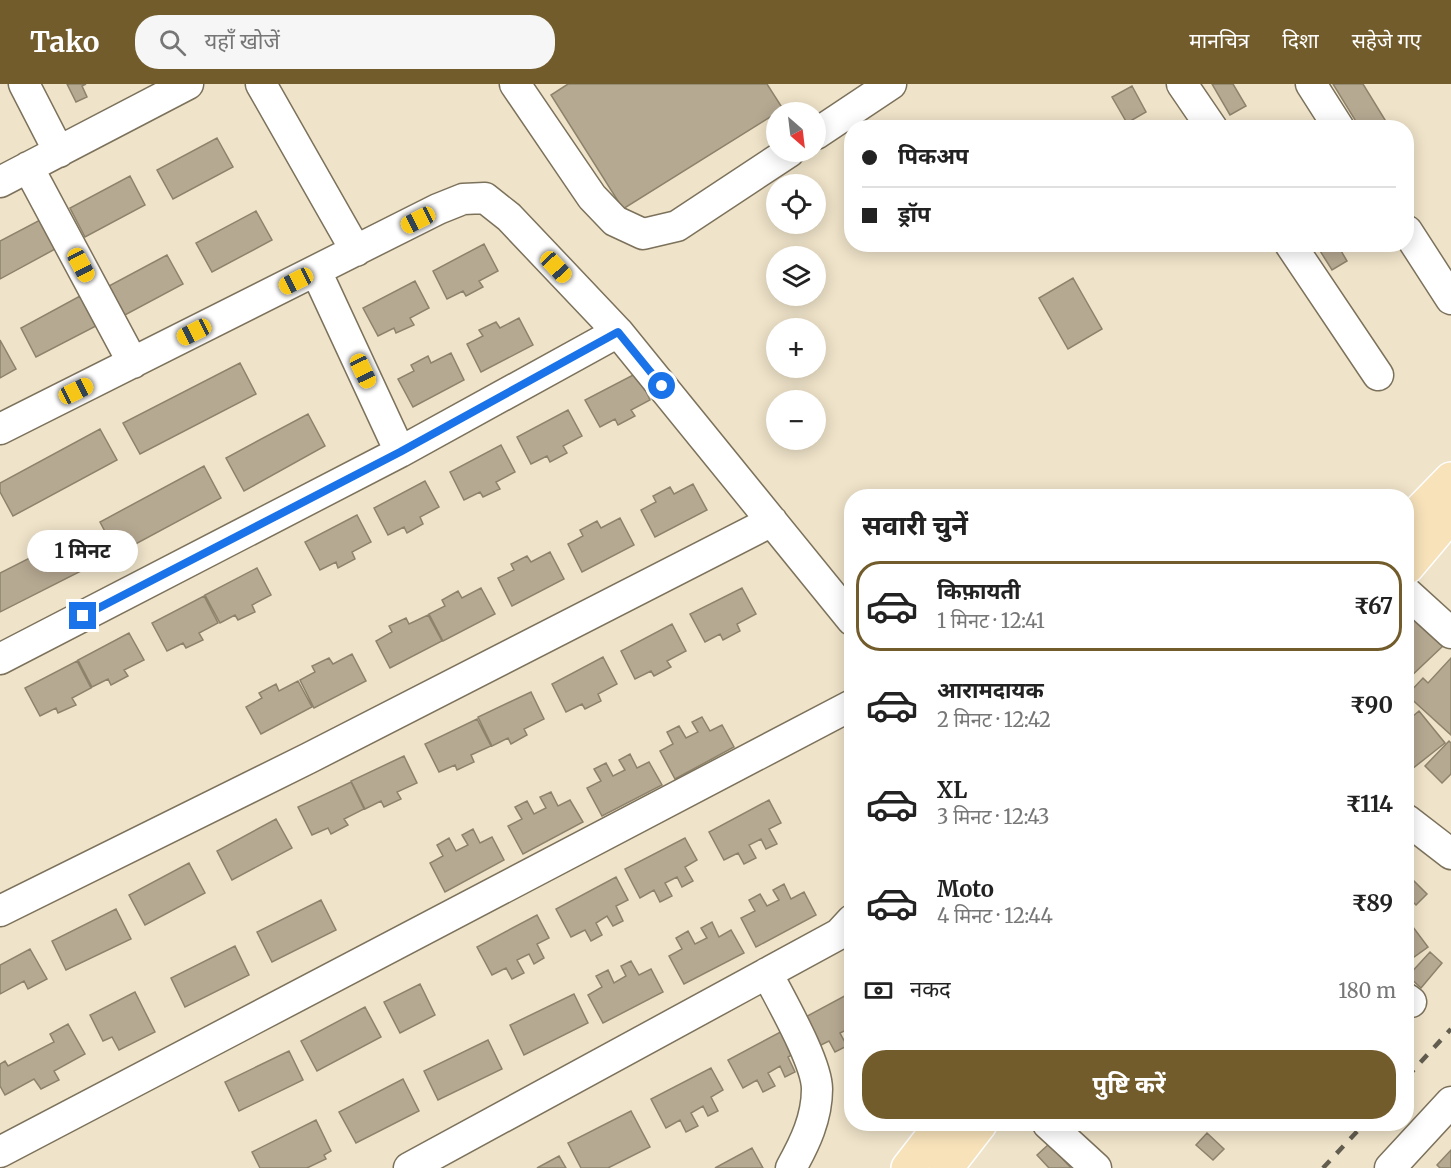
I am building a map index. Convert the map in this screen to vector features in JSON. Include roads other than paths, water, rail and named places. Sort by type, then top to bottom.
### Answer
[{"type":"main road","points":[[1414,517],[1451,478]]},
{"type":"main road","points":[[1414,559],[1451,515]]},
{"type":"main road","points":[[908,1168],[937,1131]]},
{"type":"main road","points":[[946,1168],[975,1131]]},
{"type":"street","points":[[24,84],[58,152]]},
{"type":"street","points":[[0,182],[188,84]]},
{"type":"street","points":[[261,84],[356,251]]},
{"type":"street","points":[[515,84],[592,197],[615,221],[643,234],[677,226],[774,162]]},
{"type":"street","points":[[826,127],[891,84]]},
{"type":"street","points":[[1182,84],[1207,120]]},
{"type":"street","points":[[1311,84],[1334,120]]},
{"type":"street","points":[[28,167],[133,363]]},
{"type":"street","points":[[0,429],[463,199],[485,198],[509,217],[618,332],[844,610]]},
{"type":"street","points":[[1414,242],[1451,299]]},
{"type":"street","points":[[1295,252],[1378,375]]},
{"type":"street","points":[[316,271],[400,452]]},
{"type":"street","points":[[0,658],[400,452],[618,332]]},
{"type":"street","points":[[0,911],[320,752],[772,521]]},
{"type":"street","points":[[1414,599],[1451,633]]},
{"type":"street","points":[[0,1152],[844,714]]},
{"type":"street","points":[[1414,825],[1451,854]]},
{"type":"street","points":[[409,1168],[839,934],[844,929]]},
{"type":"street","points":[[767,973],[801,1040],[817,1087],[814,1112],[806,1140],[791,1168]]},
{"type":"street","points":[[1390,1168],[1451,1102]]},
{"type":"street","points":[[1056,1131],[1096,1168]]},
{"type":"railway","points":[[1414,1069],[1451,1029]]},
{"type":"railway","points":[[1323,1168],[1357,1131]]}]
